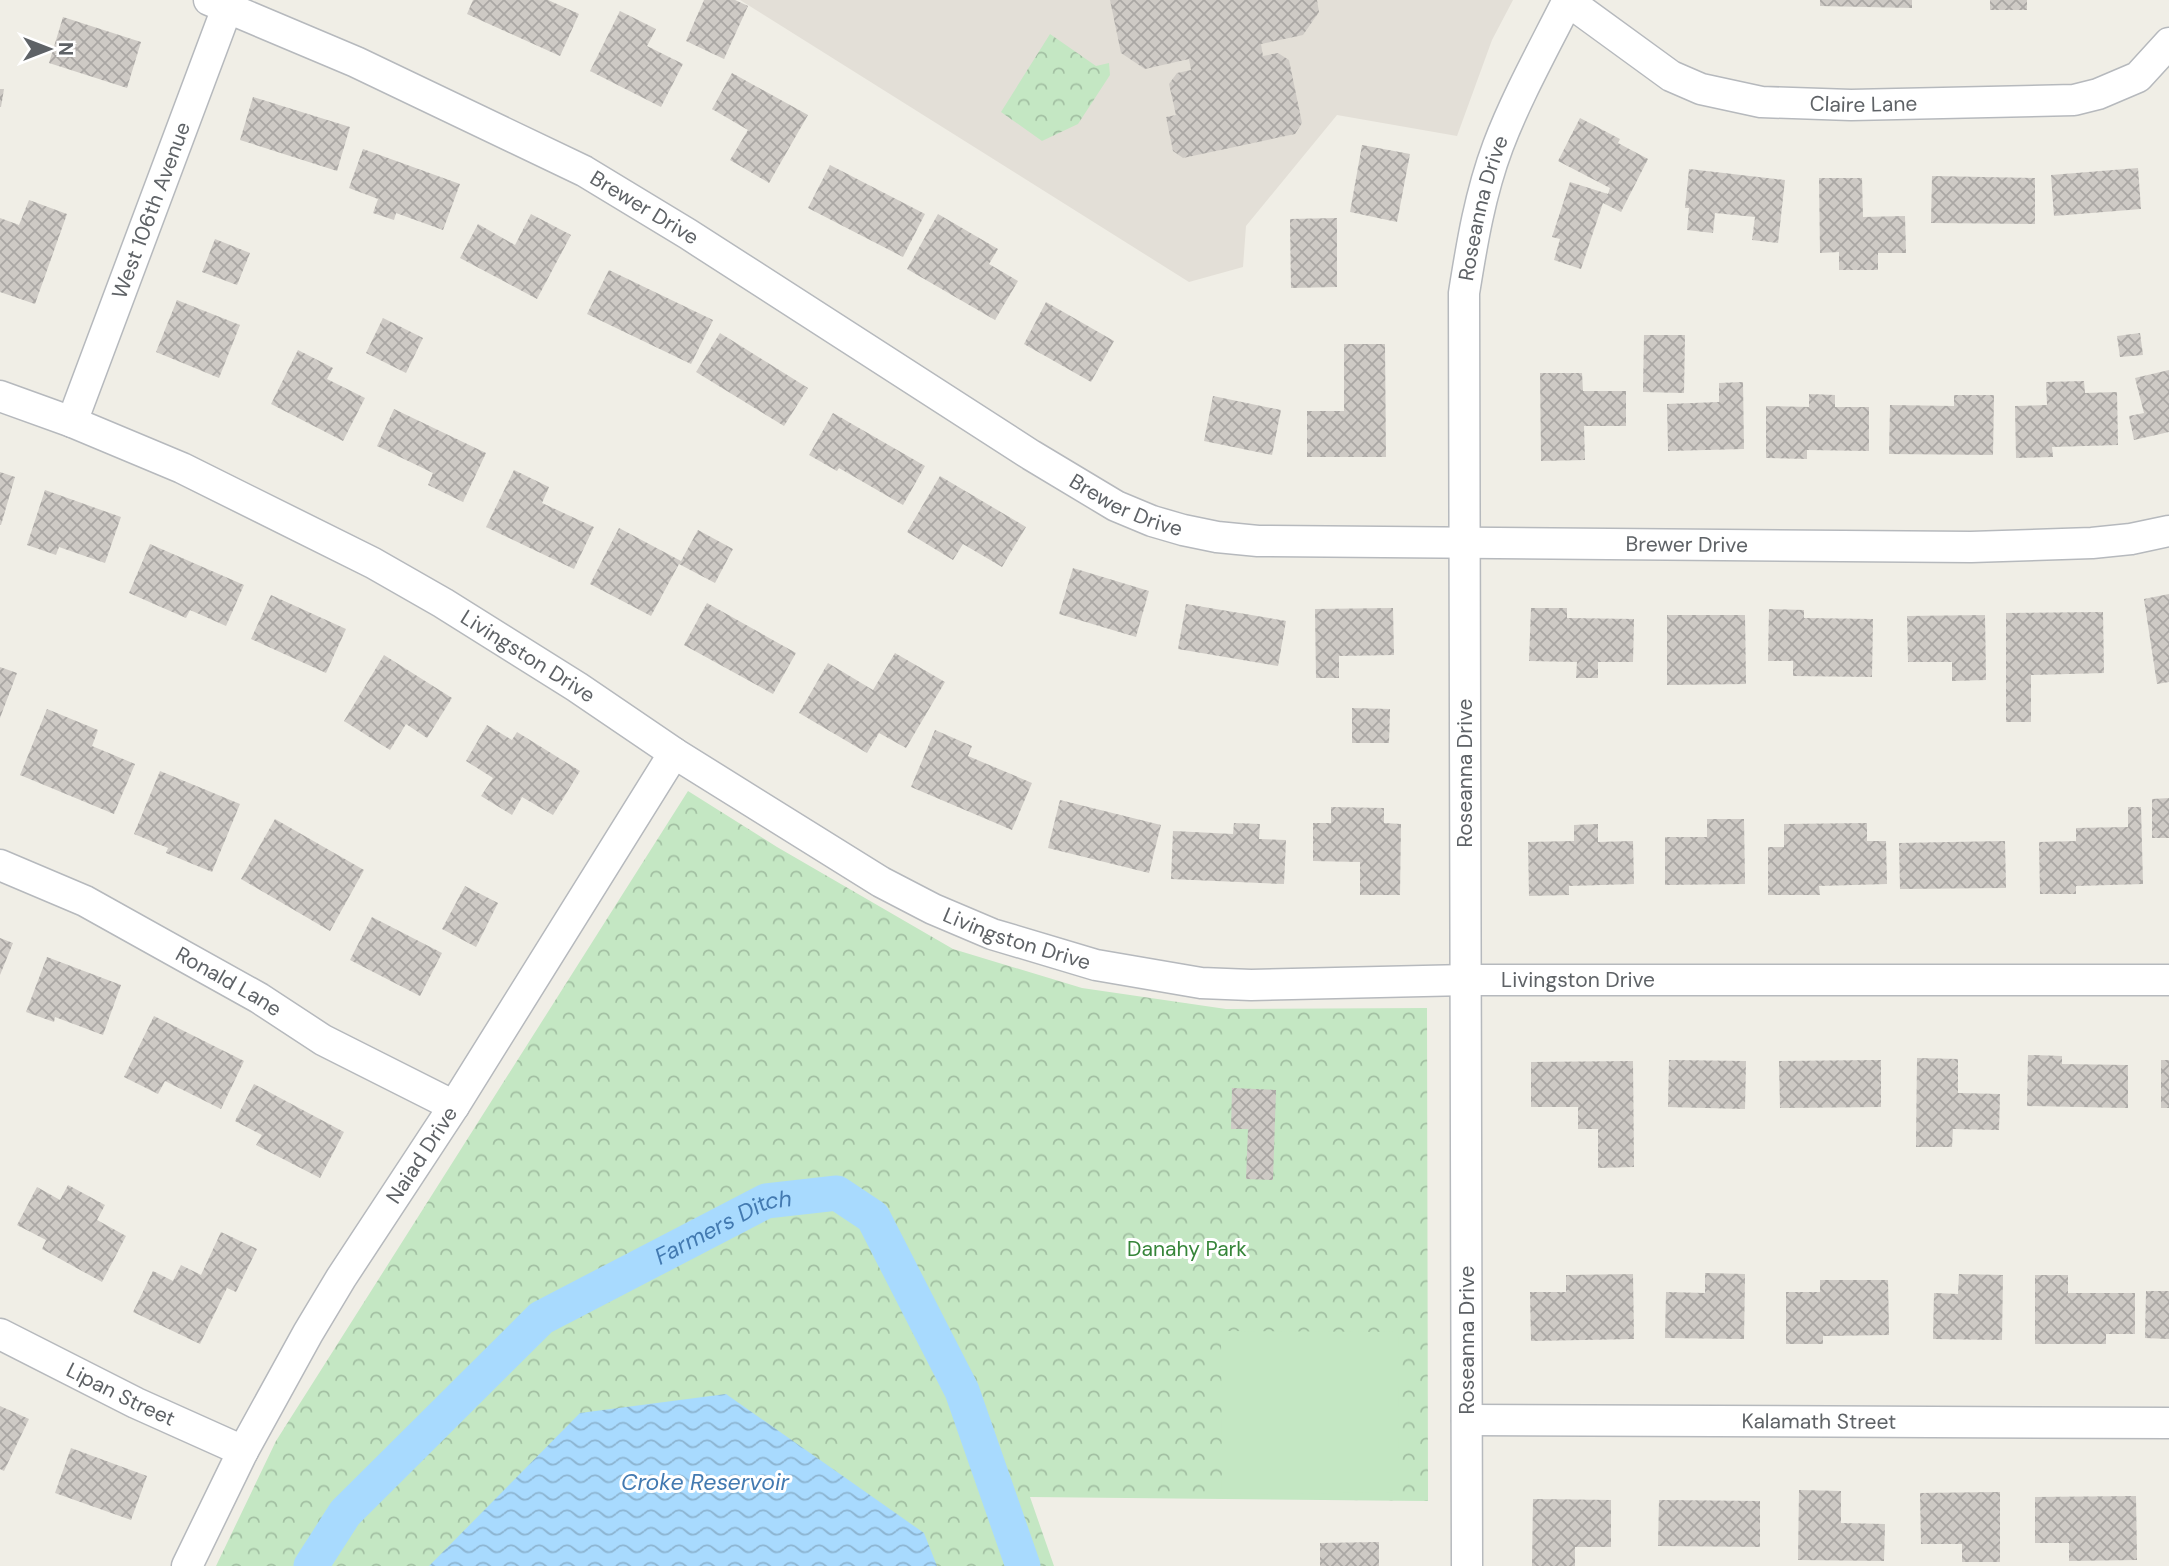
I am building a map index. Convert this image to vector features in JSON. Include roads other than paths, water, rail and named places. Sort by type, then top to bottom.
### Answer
[{"type":"street","name":"Claire Lane","points":[[1568,0],[1671,76],[1700,89],[1761,102],[1851,104],[2074,100],[2098,94],[2138,77],[2169,43]]},
{"type":"street","name":"Roseanna Drive","points":[[1467,1566],[1464,293],[1476,219],[1502,136],[1568,0]]},
{"type":"street","name":"Brewer Drive","points":[[222,2],[356,62],[584,171],[712,248],[1031,455],[1116,506],[1153,521],[1217,537],[1258,541],[1463,544],[1971,547],[2092,543],[2169,531]]},
{"type":"street","name":"West 106th Avenue","points":[[72,422],[222,2]]},
{"type":"street","name":"Livingston Drive","points":[[0,396],[72,422],[181,468],[373,563],[533,659],[674,753],[881,882],[957,919],[1049,952],[1096,965],[1200,983],[1251,985],[1467,979],[2169,980]]},
{"type":"street","name":"Naiad Drive","points":[[187,1566],[243,1451],[334,1289],[454,1106],[674,753]]},
{"type":"street","name":"Ronald Lane","points":[[0,865],[85,901],[259,999],[323,1040],[454,1106]]},
{"type":"street","name":"Lipan Street","points":[[0,1334],[136,1403],[243,1451]]},
{"type":"street","name":"Kalamath Street","points":[[1467,1420],[2169,1423]]},
{"type":"water","name":"Croke Reservoir","points":[[726,1394],[924,1533],[937,1566],[429,1566],[580,1413]]},
{"type":"waterway","name":"Farmers Ditch","points":[[311,1566],[345,1513],[541,1318],[766,1201],[837,1193],[873,1217],[962,1391],[1023,1566]]},
{"type":"park label","name":"Danahy Park","points":[[1187,1249]]}]
